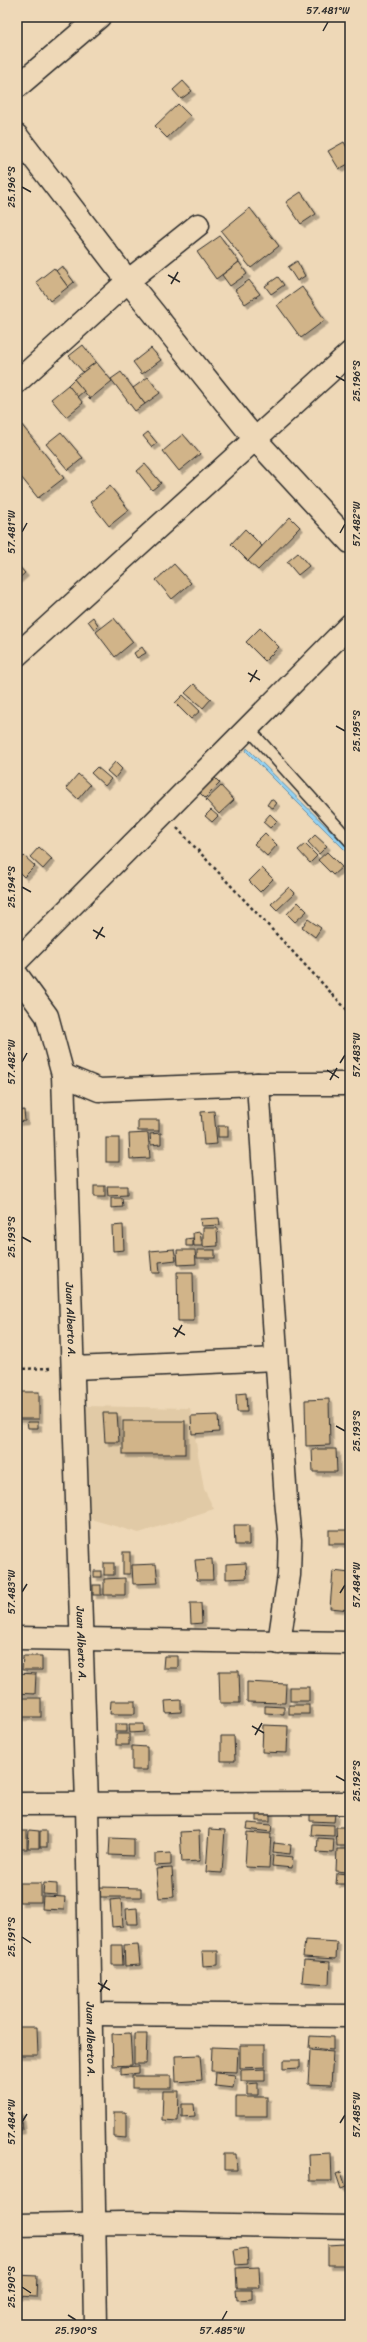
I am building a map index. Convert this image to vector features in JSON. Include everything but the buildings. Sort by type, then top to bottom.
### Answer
[{"type":"street","points":[[17,87],[99,17]]},
{"type":"street","points":[[17,136],[128,281],[254,438],[350,542]]},
{"type":"street","points":[[17,382],[128,281],[198,225]]},
{"type":"street","points":[[17,655],[350,352]]},
{"type":"street","points":[[17,961],[350,625]]},
{"type":"street","name":"Juan Alberto A.","points":[[17,975],[47,1016],[63,1075],[74,1368],[80,1640],[87,1804],[92,2014],[93,2224],[96,2325]]},
{"type":"street","points":[[63,1075],[99,1090],[258,1084],[350,1084]]},
{"type":"street","points":[[258,1084],[276,1359],[290,1540],[288,1594],[279,1643]]},
{"type":"street","points":[[74,1368],[276,1359]]},
{"type":"street","points":[[17,1638],[350,1643]]},
{"type":"street","points":[[17,1804],[350,1803]]},
{"type":"street","points":[[92,2014],[350,2016]]},
{"type":"street","points":[[17,2225],[93,2224],[350,2227]]},
{"type":"lane","points":[[248,728],[350,841]]},
{"type":"path","points":[[163,813],[350,1013]]},
{"type":"path","points":[[17,1369],[74,1368]]},
{"type":"shaded area","points":[[83,1406],[190,1408],[204,1489],[214,1509],[139,1533],[80,1516]]},
{"type":"water","points":[[247,748],[350,850],[350,855],[246,751]]}]
